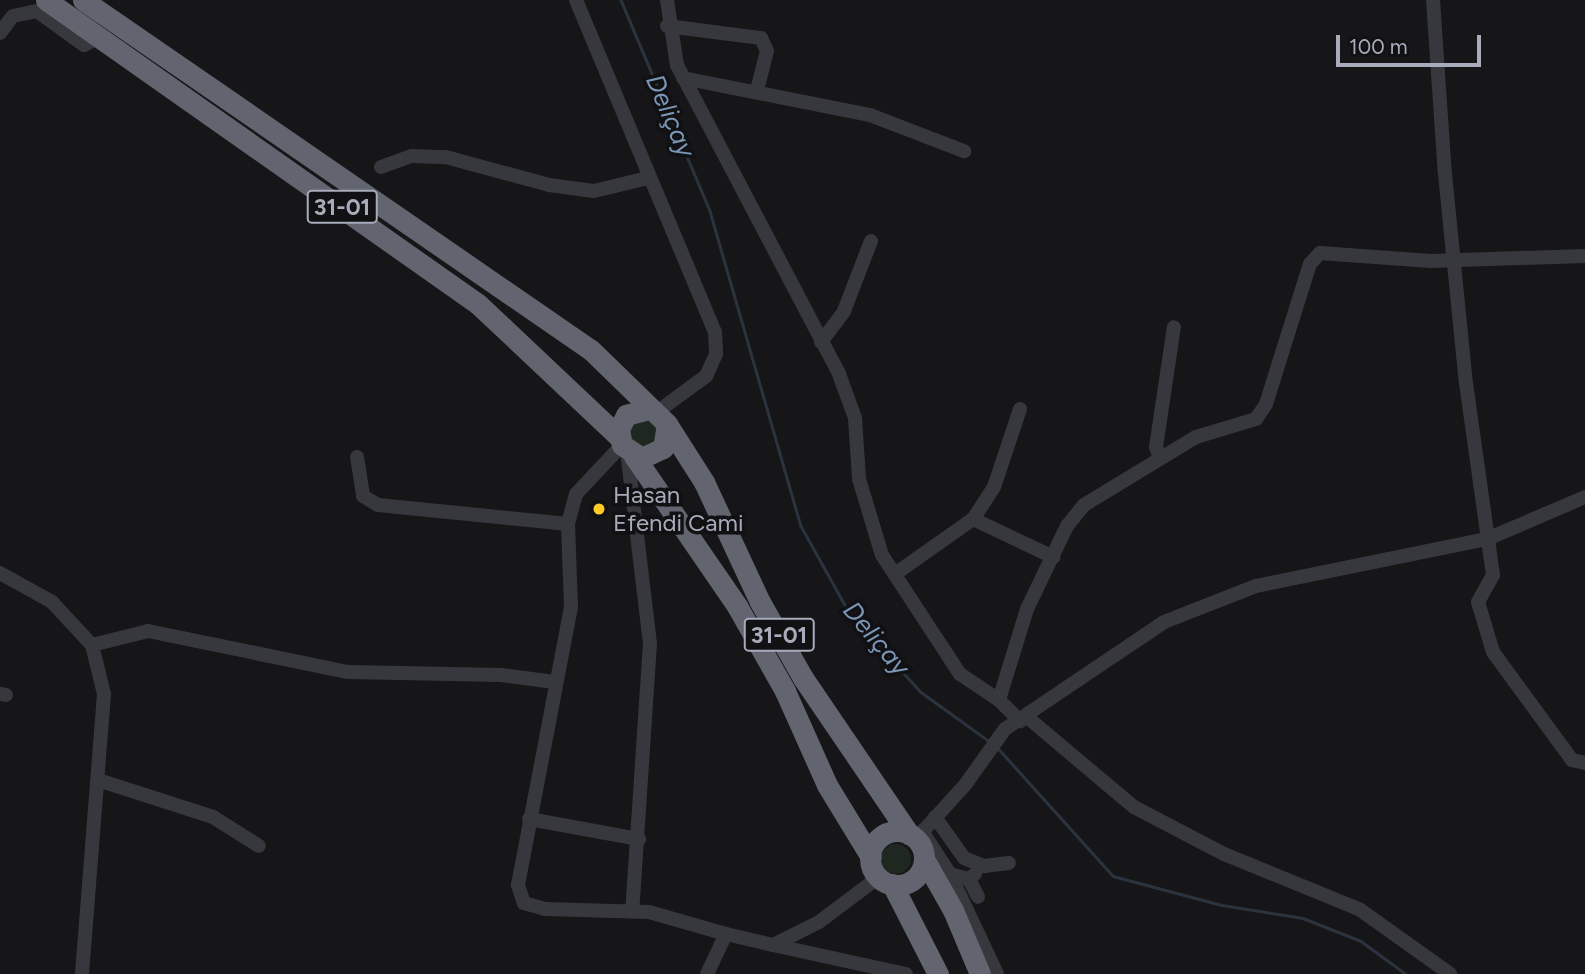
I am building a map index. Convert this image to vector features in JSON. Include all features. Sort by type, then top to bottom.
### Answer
[{"type":"highway","name":"31-01","points":[[46,0],[478,304],[625,447],[737,606],[785,691],[827,785],[871,857]]},
{"type":"highway","name":"31-01","points":[[83,0],[591,350],[658,415],[704,482],[760,602],[803,678],[916,835]]},
{"type":"highway","points":[[626,415],[658,415],[667,440],[657,454],[625,447],[626,415]]},
{"type":"highway","points":[[938,974],[871,857],[881,837],[895,831],[916,835],[924,859],[953,911],[980,974]]},
{"type":"highway","points":[[886,881],[914,879],[924,859]]},
{"type":"street","points":[[576,0],[648,178],[715,332],[715,343],[706,376],[658,415]]},
{"type":"street","points":[[667,0],[667,26],[683,78],[821,342],[855,418],[859,479],[882,555],[960,674],[999,699],[1106,787],[1144,813],[1224,854],[1359,909],[1450,974]]},
{"type":"street","points":[[1433,0],[1453,260],[1493,576],[1478,602],[1493,652],[1572,760],[1585,763]]},
{"type":"street","points":[[0,33],[13,16],[37,11],[84,45],[99,37]]},
{"type":"street","points":[[667,26],[761,38],[767,51],[757,90]]},
{"type":"street","points":[[683,78],[757,90],[870,115],[964,150]]},
{"type":"street","points":[[381,167],[412,156],[446,158],[549,185],[594,191],[648,178]]},
{"type":"street","points":[[821,342],[844,311],[871,241]]},
{"type":"street","points":[[999,699],[1019,630],[1053,557],[1084,505],[1196,437],[1256,419],[1266,404],[1310,264],[1320,253],[1453,260],[1585,256]]},
{"type":"street","points":[[1160,458],[1156,447],[1174,327]]},
{"type":"street","points":[[895,574],[973,519],[994,486],[1020,410]]},
{"type":"street","points":[[625,447],[576,494],[568,524],[571,607],[518,885],[524,903],[545,909],[649,912],[726,934],[906,974]]},
{"type":"street","points":[[625,447],[650,643],[639,839],[632,911]]},
{"type":"street","points":[[357,457],[363,496],[377,505],[568,524]]},
{"type":"street","points":[[997,974],[950,874],[916,835],[976,769],[1005,729],[1164,622],[1216,598],[1487,540],[1585,497]]},
{"type":"street","points":[[973,519],[1053,557]]},
{"type":"street","points":[[0,573],[52,602],[92,645],[104,694],[82,974]]},
{"type":"street","points":[[92,645],[148,631],[348,672],[500,675],[555,682]]},
{"type":"street","points":[[97,780],[213,817],[259,846]]},
{"type":"street","points":[[935,817],[964,858],[984,866],[1009,863]]},
{"type":"street","points":[[529,819],[639,839]]},
{"type":"street","points":[[969,879],[984,866]]},
{"type":"street","points":[[950,874],[969,879],[978,897]]},
{"type":"street","points":[[773,945],[819,922],[886,881]]},
{"type":"street","points":[[707,974],[726,934]]},
{"type":"shaded area","points":[[643,415],[658,428],[654,442],[644,447],[634,446],[627,427]]},
{"type":"shaded area","points":[[896,844],[907,848],[911,859],[907,870],[896,874],[885,870],[881,859],[885,848]]},
{"type":"waterway","name":"Deliçay","points":[[621,0],[710,211],[801,526],[850,614],[921,692],[989,741]]},
{"type":"waterway","name":"Deliçay","points":[[997,747],[1113,876],[1222,905],[1303,918],[1361,941],[1406,974]]},
{"type":"place","name":"Hasan Efendi Cami","points":[[599,509]]}]
